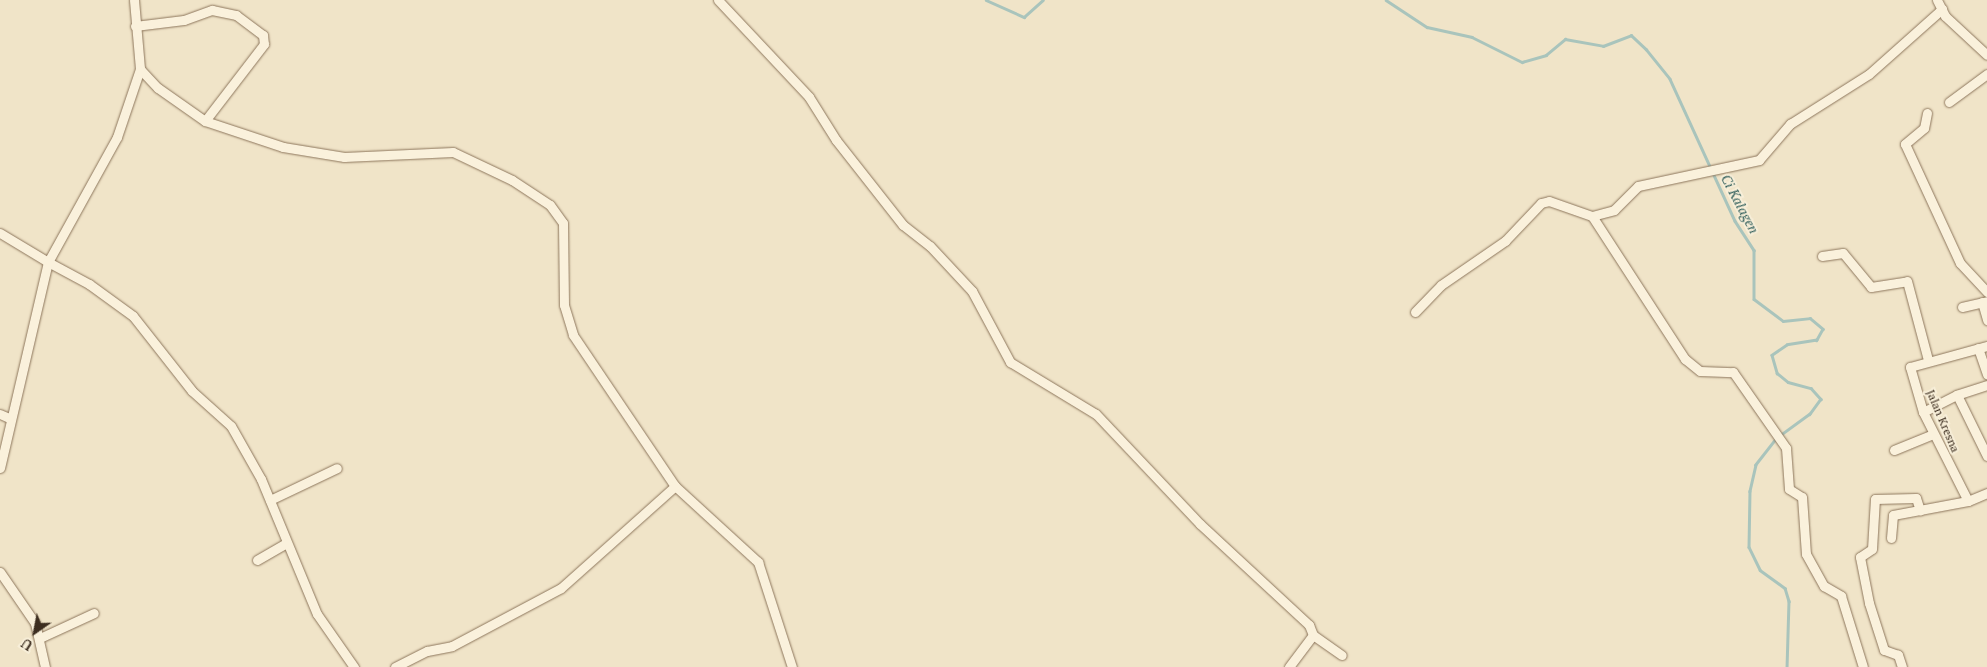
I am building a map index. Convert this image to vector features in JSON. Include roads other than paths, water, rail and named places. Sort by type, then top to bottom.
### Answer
[{"type":"street","points":[[0,468],[48,262],[118,138],[140,69],[134,26],[134,0]]},
{"type":"street","points":[[718,0],[809,97],[836,140],[903,225],[930,246],[972,291],[1010,362],[1096,414],[1200,524],[1260,575],[1309,625],[1313,635],[1342,655]]},
{"type":"street","points":[[1937,0],[1942,9],[1987,55]]},
{"type":"street","points":[[1415,312],[1441,285],[1505,241],[1541,203],[1549,201],[1592,216],[1614,210],[1638,186],[1759,160],[1790,124],[1869,74],[1942,9]]},
{"type":"street","points":[[134,26],[184,20],[212,10],[236,16],[263,35],[264,44],[205,121]]},
{"type":"street","points":[[140,69],[158,88],[205,121],[283,147],[344,157],[453,152],[512,180],[550,205],[563,223],[564,305],[573,335],[675,486],[758,562],[792,667]]},
{"type":"street","points":[[1949,102],[1987,74]]},
{"type":"street","points":[[1927,113],[1924,128],[1905,144],[1960,262],[1987,292]]},
{"type":"street","points":[[1592,216],[1685,359],[1700,371],[1733,372],[1783,443],[1791,467],[1789,489],[1802,497],[1806,554],[1824,586],[1841,596],[1863,667]]},
{"type":"street","points":[[0,233],[105,294],[140,323],[184,382],[231,426],[270,500],[317,614],[354,667]]},
{"type":"street","points":[[1822,256],[1844,254],[1871,287],[1907,281],[1928,360]]},
{"type":"street","points":[[1962,307],[1985,302],[1987,320]]},
{"type":"street","points":[[1982,347],[1987,374]]},
{"type":"street","name":"Jalan Kresna","points":[[1968,501],[1923,412],[1910,367],[1928,360],[1982,347]]},
{"type":"street","points":[[1923,412],[1957,395],[1987,385]]},
{"type":"street","points":[[1957,395],[1987,456]]},
{"type":"street","points":[[0,414],[11,420]]},
{"type":"street","points":[[1894,450],[1934,434]]},
{"type":"street","points":[[270,500],[337,468]]},
{"type":"street","points":[[395,667],[427,651],[452,646],[561,588],[675,486]]},
{"type":"street","points":[[1891,538],[1893,515],[1968,501],[1987,492]]},
{"type":"street","points":[[1902,667],[1898,655],[1884,650],[1860,557],[1872,549],[1875,500],[1916,498],[1920,510]]},
{"type":"street","points":[[257,560],[287,543]]},
{"type":"street","points":[[0,572],[42,637],[45,667]]},
{"type":"street","points":[[42,637],[94,613]]},
{"type":"street","points":[[1289,667],[1313,635]]},
{"type":"waterway","name":"Ci Kalagen","points":[[986,0],[1024,17],[1043,0]]},
{"type":"waterway","name":"Ci Kalagen","points":[[1386,0],[1427,27],[1472,37],[1522,62],[1546,55],[1565,39],[1603,46],[1631,35],[1646,49],[1670,79],[1735,221],[1754,250],[1754,299],[1783,321],[1810,318],[1823,329],[1817,340],[1787,345],[1772,355],[1777,373],[1788,382],[1811,388],[1821,399],[1810,414],[1780,436]]},
{"type":"waterway","name":"Ci Kalagen","points":[[1776,439],[1756,465],[1750,491],[1749,547],[1760,570],[1785,588],[1789,601],[1787,667]]}]
